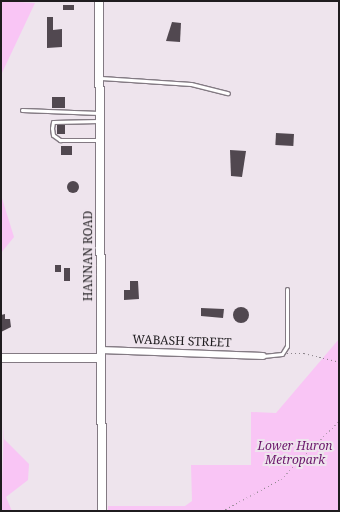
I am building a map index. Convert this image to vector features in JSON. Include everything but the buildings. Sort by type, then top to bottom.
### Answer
[{"type":"street","name":"HANNAN ROAD","points":[[98,1],[102,511]]},
{"type":"street","name":"WABASH STREET","points":[[1,358],[101,354],[263,356]]},
{"type":"lane","points":[[99,78],[192,84],[228,93]]},
{"type":"lane","points":[[22,110],[99,117]]},
{"type":"lane","points":[[99,117],[53,122],[52,128],[56,139],[99,140]]},
{"type":"lane","points":[[263,356],[282,354],[287,346],[287,289]]},
{"type":"path","points":[[282,354],[304,353],[339,362]]},
{"type":"path","points":[[222,511],[281,479],[339,421]]},
{"type":"green space","points":[[1,1],[35,3],[1,75]]},
{"type":"green space","points":[[1,195],[14,237],[1,253]]},
{"type":"green space","name":"Lower Huron Metropark","points":[[339,339],[339,511],[108,511],[108,506],[185,506],[192,501],[191,465],[251,465],[251,412],[276,413]]},
{"type":"green space","points":[[4,423],[4,439],[29,464],[28,480],[6,497],[12,511],[1,511]]}]
